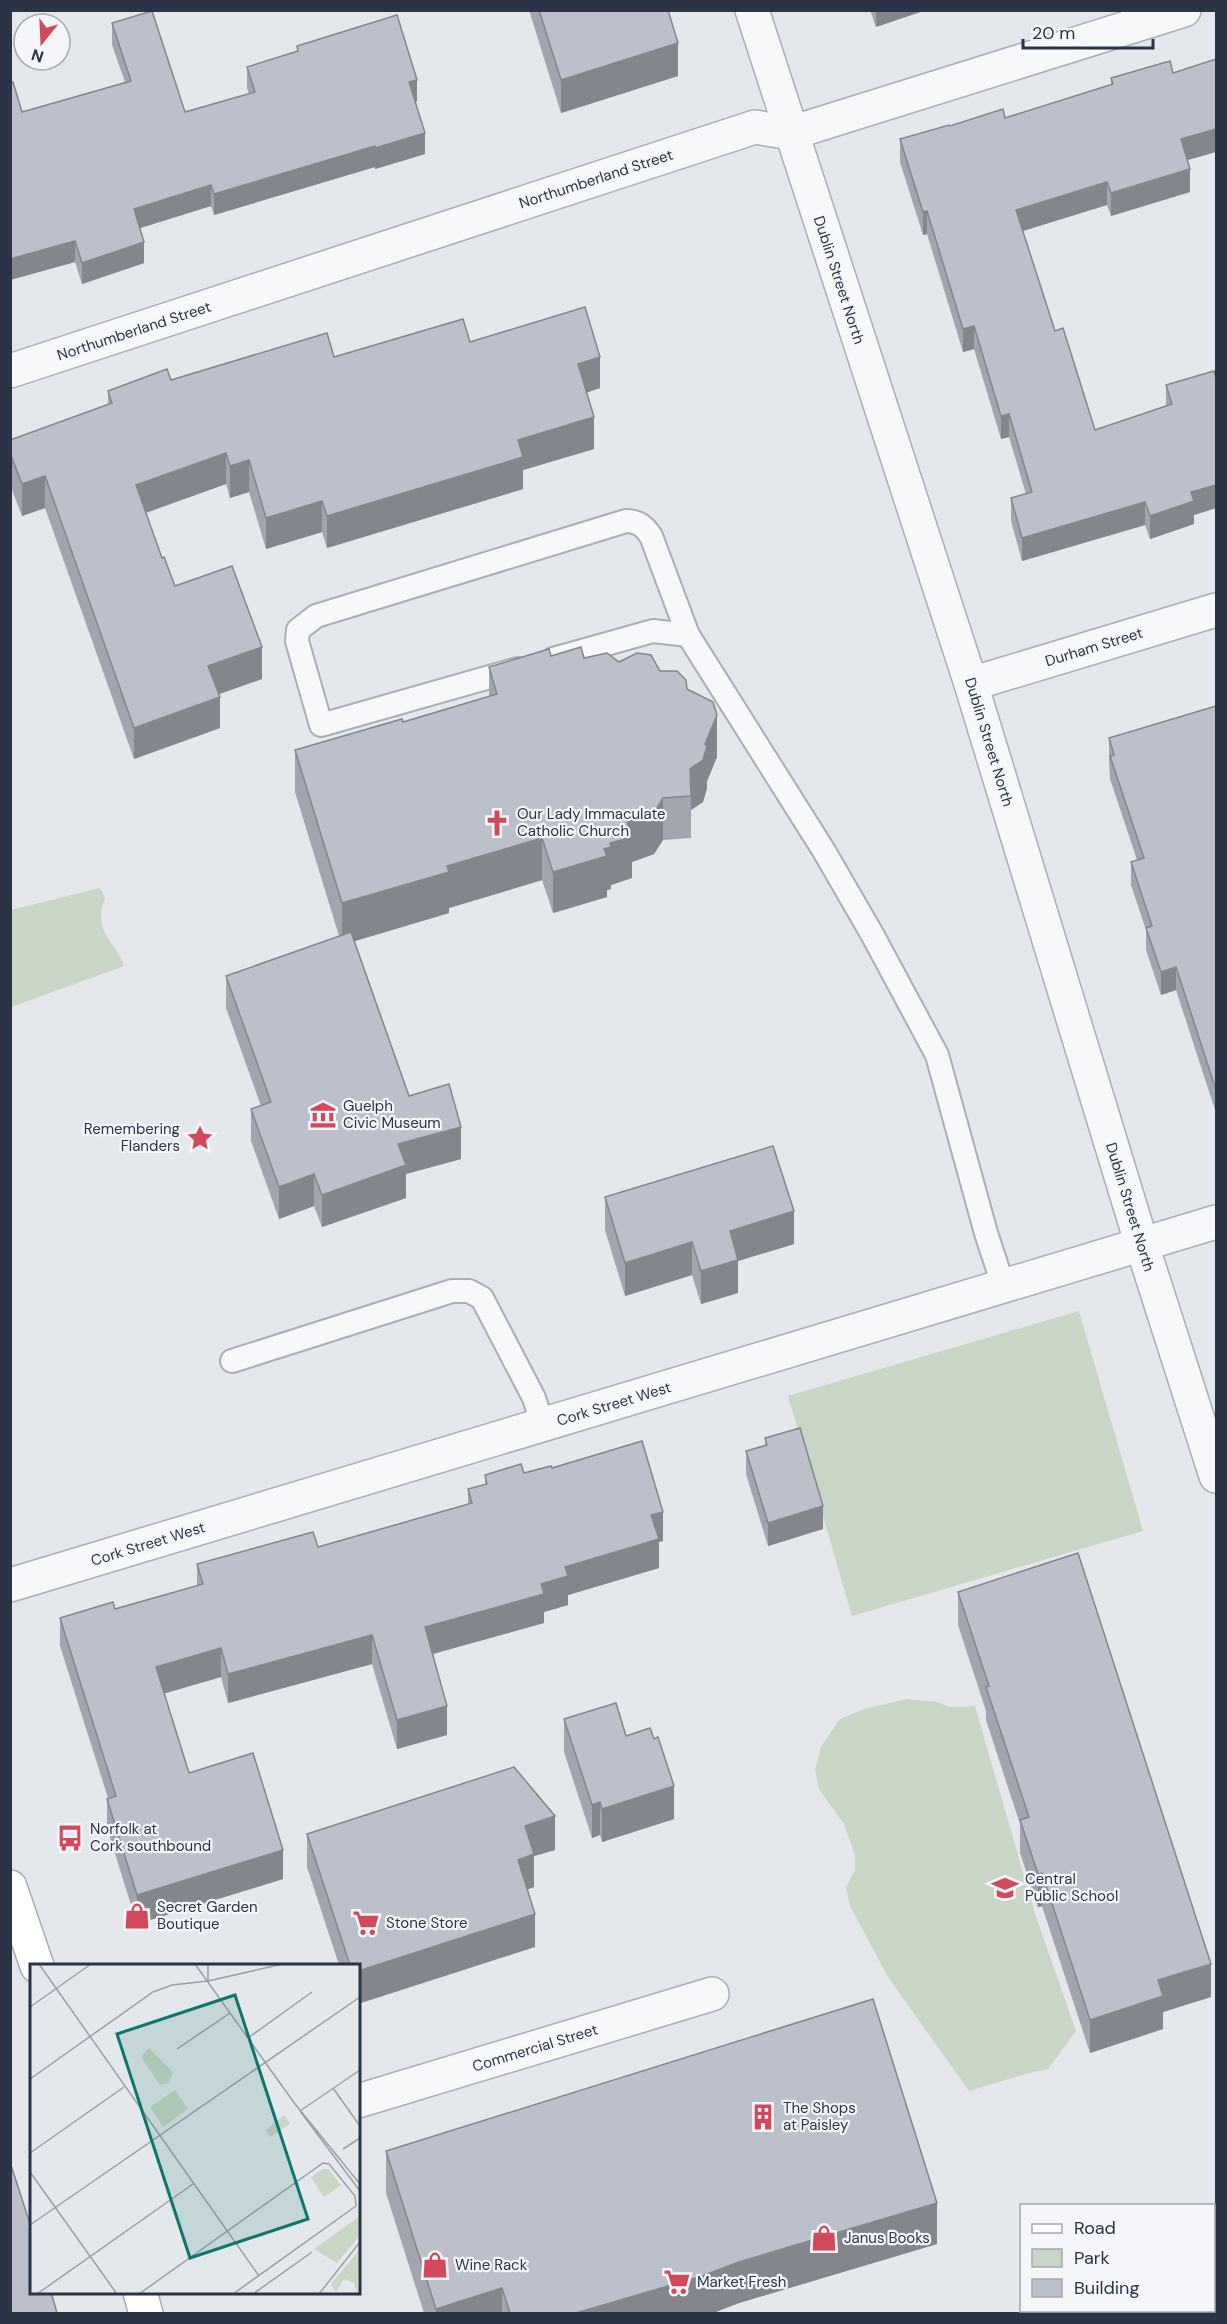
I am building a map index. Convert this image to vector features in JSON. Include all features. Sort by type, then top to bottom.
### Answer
[{"type":"main road","points":[[10,1887],[36,1964]]},
{"type":"main road","points":[[141,2294],[146,2313]]},
{"type":"street","name":"Dublin Street North","points":[[752,10],[971,684],[1142,1245],[1216,1476]]},
{"type":"street","name":"Northumberland Street","points":[[10,372],[754,127],[791,134],[1184,10]]},
{"type":"street","name":"Durham Street","points":[[971,684],[1216,610]]},
{"type":"street","name":"Cork Street West","points":[[10,1585],[1216,1222]]},
{"type":"street","name":"Commercial Street","points":[[360,2100],[712,1994]]},
{"type":"lane","points":[[688,635],[653,631],[321,725],[297,641],[298,630],[316,616],[626,521],[635,521],[645,528],[651,536],[688,635],[824,851],[937,1055],[986,1233],[1004,1285]]},
{"type":"lane","points":[[232,1361],[452,1291],[469,1291],[482,1298],[534,1398],[543,1426]]},
{"type":"green space","points":[[100,888],[105,898],[101,920],[103,928],[124,966],[11,1007],[11,910]]},
{"type":"green space","points":[[1079,1311],[1143,1531],[852,1616],[788,1396]]},
{"type":"green space","points":[[907,1699],[937,1702],[950,1707],[975,1706],[1035,1914],[1076,2031],[1048,2069],[969,2091],[888,1977],[850,1906],[846,1887],[855,1870],[855,1855],[844,1824],[819,1789],[815,1770],[821,1747],[840,1719],[864,1709]]},
{"type":"building","points":[[539,10],[668,10],[678,43],[561,80]]},
{"type":"building","points":[[152,11],[185,112],[255,92],[247,67],[298,51],[297,46],[397,15],[417,80],[409,82],[425,133],[214,194],[211,185],[134,209],[144,242],[82,263],[75,241],[10,259],[10,83],[13,82],[22,112],[131,81],[112,23]]},
{"type":"building","points":[[1216,59],[1216,129],[1181,139],[1190,169],[1111,193],[1107,182],[1016,210],[1055,331],[1063,328],[1095,430],[1172,404],[1166,385],[1214,371],[1216,379],[1216,485],[1191,492],[1194,501],[1150,516],[1145,502],[1022,538],[1011,498],[1032,492],[1009,414],[1001,416],[974,326],[963,329],[927,211],[923,212],[900,139],[1003,109],[1005,118],[1113,84],[1111,78],[1170,61],[1173,73]]},
{"type":"building","points":[[585,307],[600,357],[578,364],[594,417],[518,440],[523,457],[327,516],[322,501],[266,518],[249,460],[230,466],[226,453],[136,485],[162,558],[164,557],[175,586],[232,566],[262,647],[208,666],[220,697],[134,728],[45,476],[22,484],[10,453],[10,440],[112,403],[108,391],[167,369],[171,380],[327,333],[334,357],[463,319],[470,342]]},
{"type":"building","name":"Our Lady Immaculate Catholic Church","points":[[581,647],[584,658],[607,653],[619,662],[637,653],[651,655],[660,671],[677,671],[686,680],[687,689],[713,702],[717,715],[705,744],[707,746],[703,760],[690,769],[691,796],[663,798],[654,813],[627,822],[632,837],[610,843],[611,847],[604,849],[607,856],[553,872],[542,838],[447,866],[449,872],[342,903],[295,750],[402,719],[403,722],[497,694],[489,667],[549,649],[551,656]]},
{"type":"building","points":[[1216,706],[1216,1090],[1176,967],[1161,972],[1146,928],[1152,926],[1131,862],[1144,858],[1110,756],[1114,755],[1109,738]]},
{"type":"building","name":"Guelph Civic Museum","points":[[351,932],[409,1096],[449,1084],[461,1127],[398,1144],[406,1165],[322,1195],[314,1174],[279,1187],[251,1109],[271,1102],[226,976]]},
{"type":"building","points":[[773,1146],[794,1211],[730,1231],[738,1260],[701,1271],[692,1242],[625,1263],[605,1197]]},
{"type":"building","points":[[800,1428],[823,1506],[768,1523],[746,1451],[767,1445],[765,1438]]},
{"type":"building","points":[[642,1441],[663,1512],[651,1515],[659,1539],[565,1567],[568,1576],[541,1584],[544,1594],[425,1627],[447,1706],[397,1720],[372,1635],[228,1674],[221,1648],[156,1667],[189,1773],[253,1753],[283,1850],[137,1895],[107,1799],[116,1796],[60,1618],[113,1602],[115,1609],[203,1584],[197,1564],[313,1532],[318,1547],[472,1503],[468,1489],[487,1484],[485,1475],[521,1464],[524,1473],[551,1466],[552,1468]]},
{"type":"building","points":[[1078,1553],[1211,1964],[1158,1980],[1163,1996],[1090,2020],[1042,1873],[1038,1874],[1020,1820],[1029,1817],[986,1687],[989,1686],[958,1592]]},
{"type":"building","points":[[616,1703],[626,1736],[650,1728],[654,1739],[658,1737],[674,1786],[602,1809],[600,1802],[592,1805],[564,1719]]},
{"type":"building","points":[[514,1767],[555,1816],[525,1826],[534,1854],[518,1860],[535,1914],[360,1970],[360,1964],[350,1964],[307,1834]]},
{"type":"building","name":"The Shops at Paisley","points":[[873,1999],[937,2203],[576,2313],[510,2313],[502,2288],[436,2309],[386,2151]]},
{"type":"building","points":[[10,2162],[30,2224],[30,2294],[52,2294],[57,2313],[10,2313]]},
{"type":"building","points":[[1142,2312],[1142,2313],[1111,2313]]},
{"type":"place","name":"Our Lady Immaculate Catholic Church","points":[[497,823]]},
{"type":"place","name":"Guelph Civic Museum","points":[[323,1115]]},
{"type":"place","name":"Remembering Flanders","points":[[200,1138]]},
{"type":"place","name":"Norfolk at Cork southbound","points":[[70,1838]]},
{"type":"place","name":"Central Public School","points":[[1005,1888]]},
{"type":"place","name":"Secret Garden Boutique","points":[[137,1916]]},
{"type":"place","name":"Stone Store","points":[[366,1923]]},
{"type":"place","name":"The Shops at Paisley","points":[[763,2117]]},
{"type":"place","name":"Janus Books","points":[[824,2238]]},
{"type":"place","name":"Wine Rack","points":[[435,2265]]},
{"type":"place","name":"Market Fresh","points":[[677,2282]]}]
